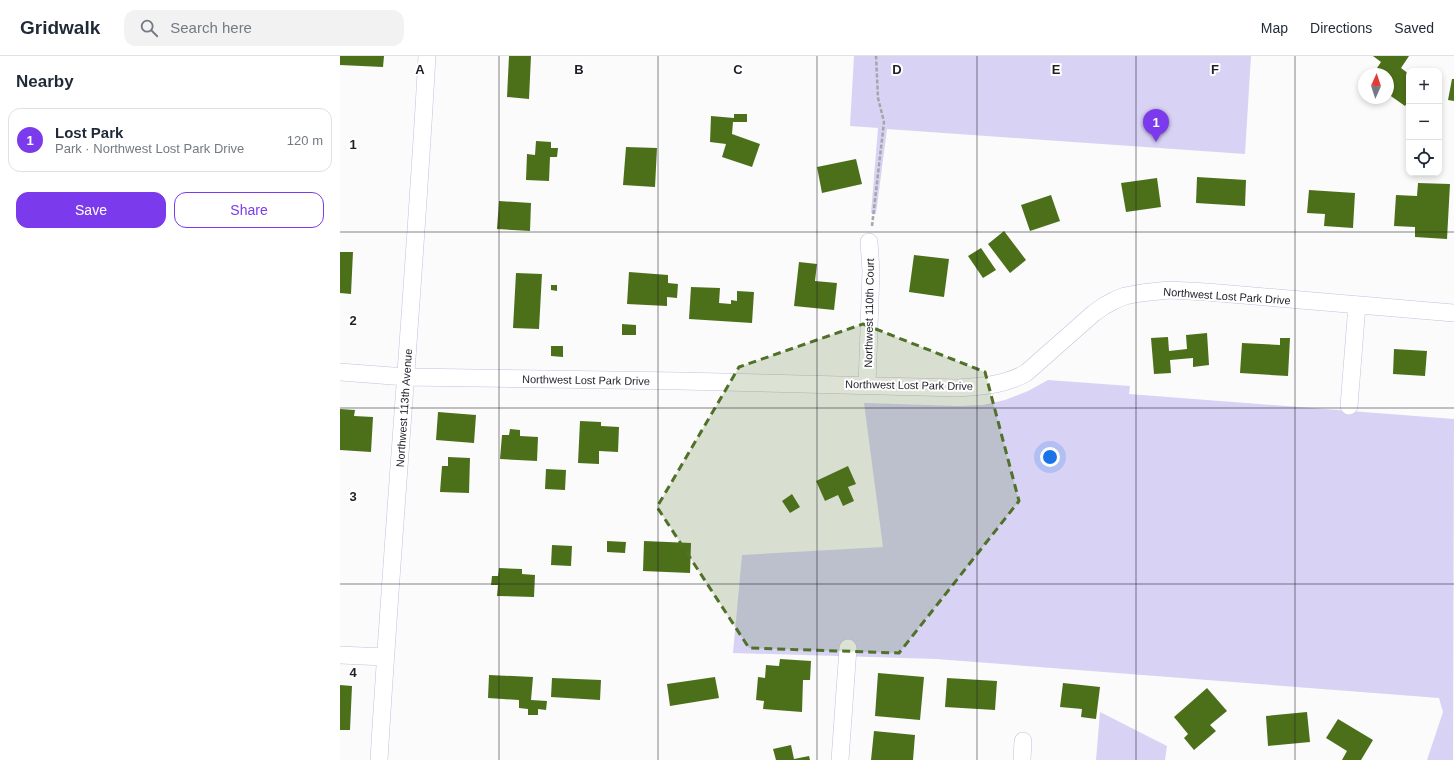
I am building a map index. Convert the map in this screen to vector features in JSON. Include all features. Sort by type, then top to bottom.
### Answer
[{"type":"street","name":"Northwest 113th Avenue","points":[[379,760],[385,657],[418,220],[427,56]]},
{"type":"street","name":"Northwest 110th Court","points":[[867,385],[871,271],[869,242]]},
{"type":"street","name":"Northwest Lost Park Drive","points":[[340,372],[406,377],[959,388],[992,385],[1006,382],[1026,373],[1104,306],[1125,296],[1141,293],[1170,290],[1207,292],[1454,312]]},
{"type":"street","points":[[1349,406],[1357,305]]},
{"type":"street","points":[[840,760],[848,648]]},
{"type":"street","points":[[340,654],[385,657]]},
{"type":"street","points":[[1022,760],[1023,741]]},
{"type":"path","points":[[869,242],[884,122],[878,98],[876,56]]},
{"type":"highlighted area","points":[[863,324],[985,372],[1019,501],[899,653],[749,648],[657,507],[739,367]]},
{"type":"shaded area","points":[[854,56],[1251,56],[1245,154],[887,129],[876,214],[871,213],[878,128],[850,126]]},
{"type":"shaded area","points":[[1048,380],[1130,386],[1129,394],[1454,419],[1453,760],[1427,760],[1443,712],[1439,698],[936,659],[733,653],[742,555],[883,547],[864,403],[959,406],[983,405],[1005,400],[1028,391]]},
{"type":"shaded area","points":[[1100,712],[1167,746],[1165,760],[1096,760]]},
{"type":"building","points":[[340,56],[384,56],[383,67],[340,65]]},
{"type":"building","points":[[509,56],[531,56],[529,99],[507,97]]},
{"type":"building","points":[[1373,56],[1409,56],[1401,68],[1406,72],[1405,106],[1394,98],[1394,68],[1377,68],[1381,62]]},
{"type":"building","points":[[1452,79],[1454,79],[1454,101],[1448,100]]},
{"type":"building","points":[[734,114],[747,114],[747,122],[733,122],[732,134],[760,144],[752,167],[722,157],[726,144],[710,142],[711,116],[734,118]]},
{"type":"building","points":[[536,141],[551,142],[551,148],[558,148],[557,157],[550,157],[549,181],[526,180],[527,154],[535,155]]},
{"type":"building","points":[[626,147],[657,148],[655,187],[623,185]]},
{"type":"building","points":[[856,159],[862,184],[822,193],[817,167]]},
{"type":"building","points":[[1197,177],[1246,180],[1245,206],[1196,203]]},
{"type":"building","points":[[1157,178],[1161,207],[1126,212],[1121,183]]},
{"type":"building","points":[[1418,183],[1450,184],[1447,239],[1415,237],[1415,227],[1394,226],[1396,195],[1417,196]]},
{"type":"building","points":[[1309,190],[1355,193],[1353,228],[1324,226],[1325,214],[1307,213]]},
{"type":"building","points":[[1051,195],[1060,221],[1030,231],[1021,205]]},
{"type":"building","points":[[499,201],[531,203],[530,231],[497,229]]},
{"type":"building","points":[[1004,231],[1026,260],[1010,273],[988,244]]},
{"type":"building","points":[[981,248],[996,270],[983,278],[968,256]]},
{"type":"building","points":[[340,252],[353,252],[351,294],[340,293]]},
{"type":"building","points":[[914,255],[949,259],[944,297],[909,292]]},
{"type":"building","points":[[799,262],[817,264],[815,281],[837,283],[834,310],[794,306]]},
{"type":"building","points":[[629,272],[668,275],[668,283],[678,284],[677,298],[667,297],[667,306],[627,304]]},
{"type":"building","points":[[516,273],[542,274],[539,329],[513,328]]},
{"type":"building","points":[[551,285],[557,285],[557,291],[551,290]]},
{"type":"building","points":[[691,287],[720,288],[719,303],[731,304],[731,300],[737,301],[737,291],[754,292],[752,323],[689,319]]},
{"type":"building","points":[[622,324],[636,325],[636,335],[622,335]]},
{"type":"building","points":[[1207,333],[1209,365],[1193,367],[1193,358],[1170,360],[1171,373],[1154,374],[1151,338],[1168,337],[1169,351],[1187,349],[1186,335]]},
{"type":"building","points":[[1280,338],[1290,338],[1288,376],[1240,373],[1242,343],[1280,345]]},
{"type":"building","points":[[551,346],[563,346],[563,357],[551,356]]},
{"type":"building","points":[[1394,349],[1427,351],[1425,376],[1393,374]]},
{"type":"building","points":[[340,409],[355,410],[354,416],[373,417],[371,452],[340,450]]},
{"type":"building","points":[[438,412],[476,415],[474,443],[436,440]]},
{"type":"building","points":[[580,421],[601,422],[601,426],[619,427],[618,452],[599,451],[599,464],[578,463]]},
{"type":"building","points":[[510,429],[520,430],[520,436],[538,437],[537,461],[500,459],[502,435],[509,435]]},
{"type":"building","points":[[448,457],[470,458],[469,493],[440,492],[442,466],[448,466]]},
{"type":"building","points":[[848,466],[856,484],[848,487],[854,501],[843,506],[838,495],[825,501],[816,481]]},
{"type":"building","points":[[546,469],[566,470],[565,490],[545,489]]},
{"type":"building","points":[[792,494],[800,507],[790,513],[782,501]]},
{"type":"building","points":[[607,541],[626,542],[625,553],[607,552]]},
{"type":"building","points":[[644,541],[691,543],[690,573],[643,571]]},
{"type":"building","points":[[552,545],[572,546],[571,566],[551,565]]},
{"type":"building","points":[[499,568],[522,569],[522,574],[535,575],[534,597],[497,596],[498,585],[491,585],[492,576],[498,576]]},
{"type":"building","points":[[780,659],[811,661],[810,680],[803,680],[802,712],[763,709],[764,701],[756,700],[758,677],[765,678],[766,665],[779,666]]},
{"type":"building","points":[[878,673],[924,677],[920,720],[875,716]]},
{"type":"building","points":[[489,675],[533,677],[531,700],[547,701],[546,710],[538,709],[538,715],[528,715],[528,709],[519,708],[519,700],[488,698]]},
{"type":"building","points":[[715,677],[719,698],[670,706],[667,684]]},
{"type":"building","points":[[552,678],[601,680],[600,700],[551,697]]},
{"type":"building","points":[[947,678],[997,681],[995,710],[945,707]]},
{"type":"building","points":[[1063,683],[1100,687],[1096,719],[1081,717],[1082,709],[1060,707]]},
{"type":"building","points":[[340,685],[352,686],[350,730],[340,730]]},
{"type":"building","points":[[1207,688],[1227,711],[1210,725],[1216,731],[1194,750],[1184,738],[1188,734],[1174,717]]},
{"type":"building","points":[[1307,712],[1310,742],[1268,746],[1266,716]]},
{"type":"building","points":[[1338,719],[1373,740],[1361,760],[1342,760],[1347,751],[1326,738]]},
{"type":"building","points":[[874,731],[915,735],[913,760],[871,760]]},
{"type":"building","points":[[791,745],[794,759],[809,756],[810,760],[776,760],[773,749]]},
{"type":"place","name":"Lost Park","points":[[1156,142]]}]
